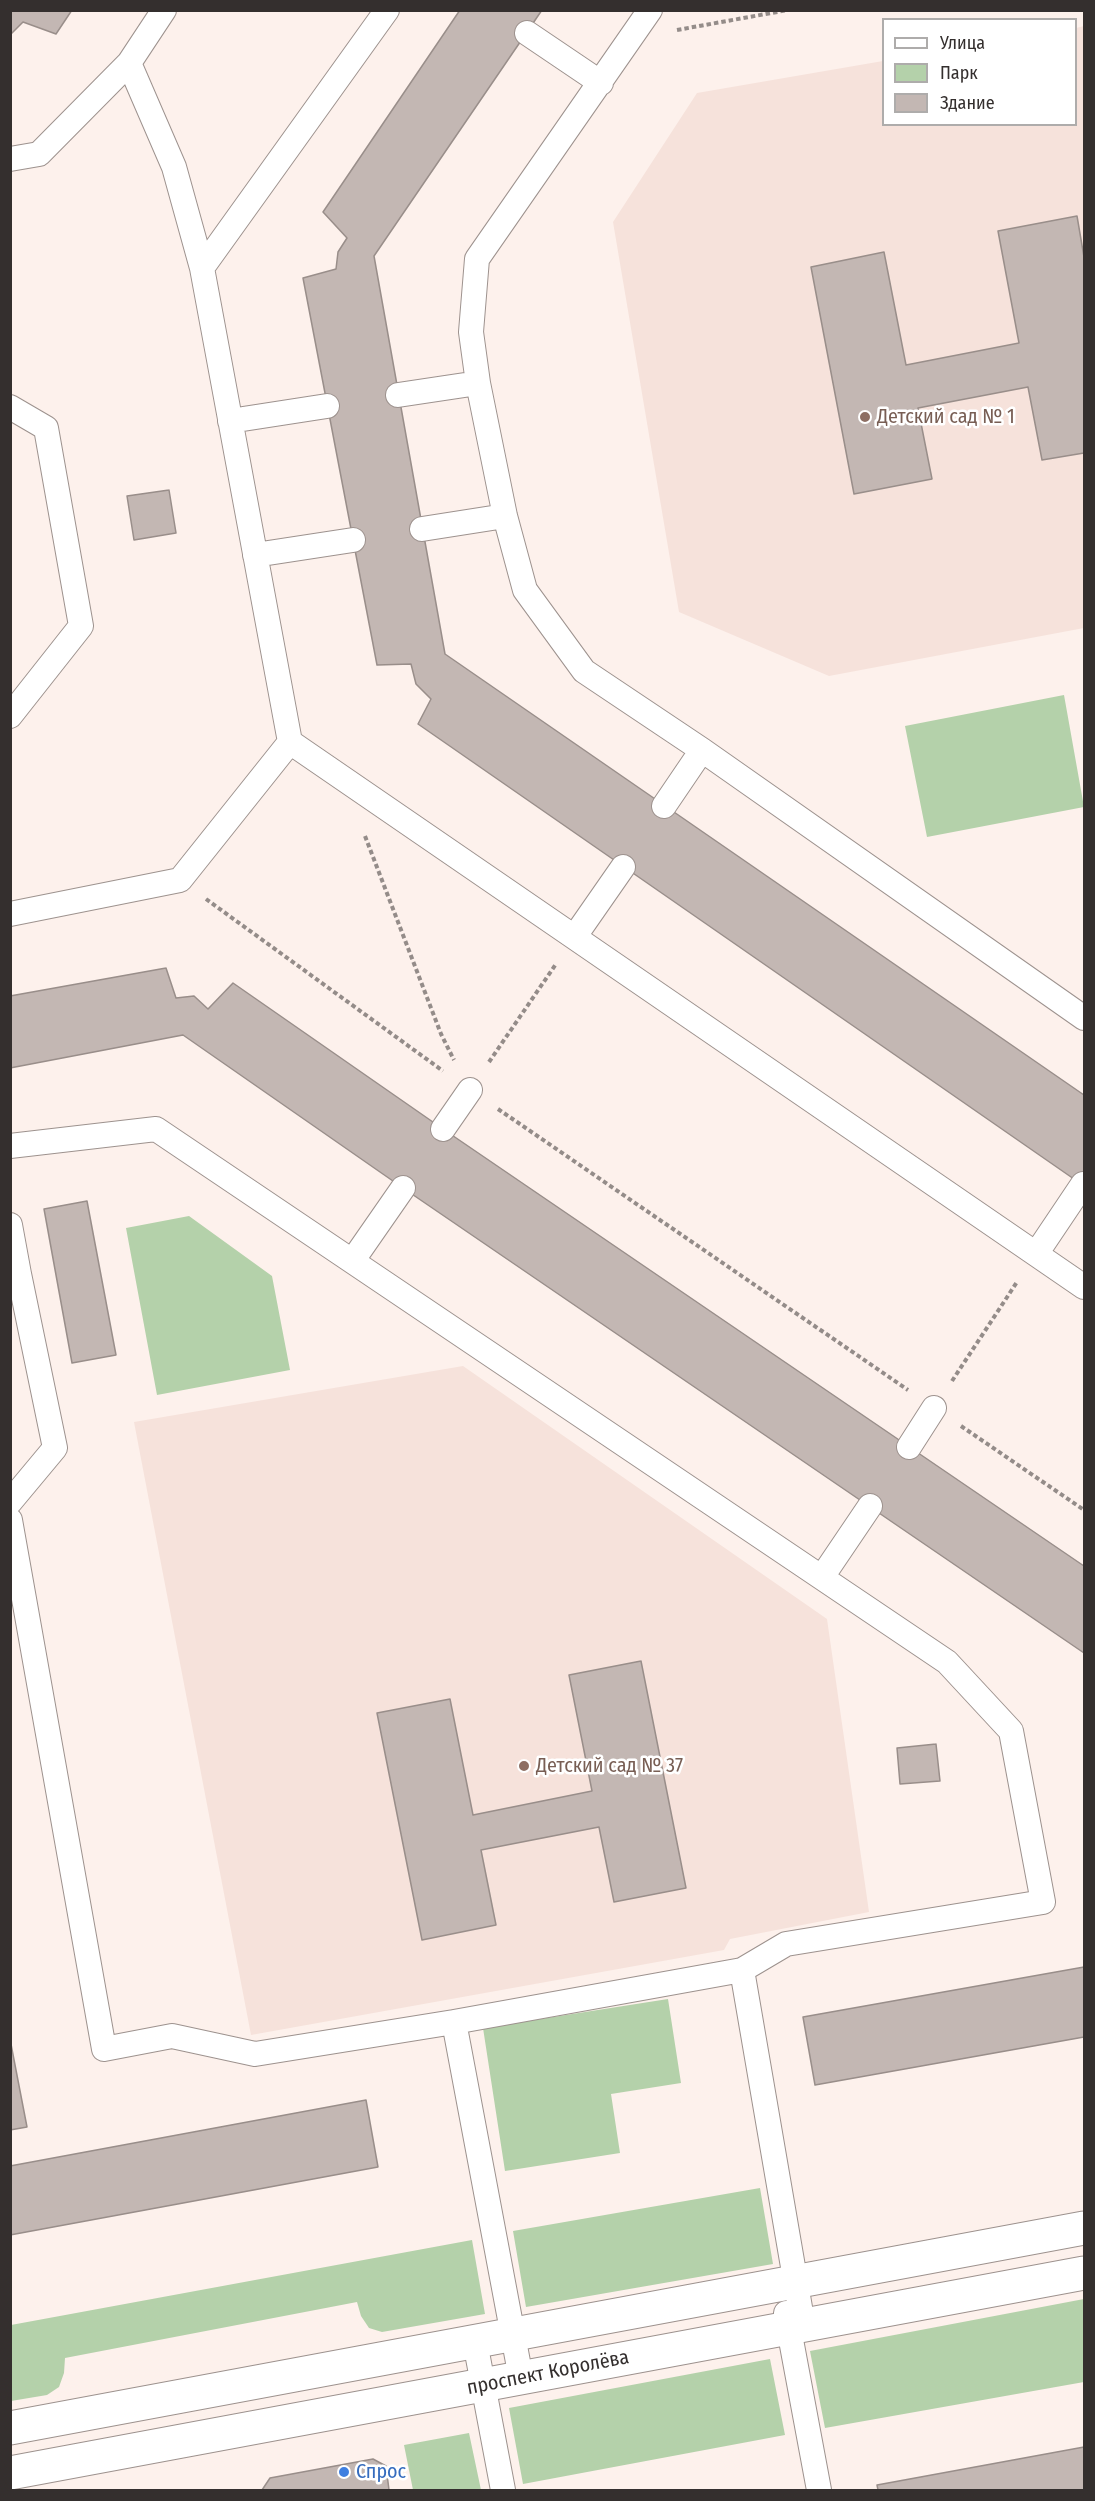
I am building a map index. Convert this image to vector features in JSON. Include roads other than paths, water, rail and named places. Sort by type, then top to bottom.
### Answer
[{"type":"street","points":[[10,2428],[1084,2228]]},
{"type":"street","name":"проспект Королёва","points":[[10,2473],[1084,2273]]},
{"type":"lane","points":[[10,159],[39,154],[129,63],[164,10]]},
{"type":"lane","points":[[202,268],[387,10]]},
{"type":"lane","points":[[650,10],[477,259],[471,332],[478,383],[505,516],[525,590],[584,671],[702,750],[1084,1018]]},
{"type":"lane","points":[[527,33],[601,82]]},
{"type":"lane","points":[[129,63],[174,167],[202,268],[290,742],[1084,1287]]},
{"type":"lane","points":[[398,395],[478,383]]},
{"type":"lane","points":[[231,421],[327,406]]},
{"type":"lane","points":[[10,407],[46,428],[81,626],[10,716]]},
{"type":"lane","points":[[422,529],[505,516]]},
{"type":"lane","points":[[255,555],[353,540]]},
{"type":"lane","points":[[10,914],[180,880],[290,742]]},
{"type":"lane","points":[[664,806],[702,750]]},
{"type":"lane","points":[[575,936],[622,867]]},
{"type":"lane","points":[[443,1130],[470,1090]]},
{"type":"lane","points":[[10,1146],[156,1129],[947,1662],[1011,1731],[1042,1902],[786,1944],[742,1970],[454,2022],[255,2054],[172,2037],[104,2049],[10,1520]]},
{"type":"lane","points":[[1036,1254],[1083,1184]]},
{"type":"lane","points":[[353,1260],[403,1188]]},
{"type":"lane","points":[[10,1225],[15,1279],[55,1448],[10,1502]]},
{"type":"lane","points":[[909,1447],[934,1407]]},
{"type":"lane","points":[[822,1577],[870,1506]]},
{"type":"lane","points":[[742,1970],[819,2490]]},
{"type":"lane","points":[[454,2022],[521,2378]]},
{"type":"lane","points":[[475,2342],[503,2490]]},
{"type":"place","name":"Детский сад № 1","points":[[865,417]]},
{"type":"place","name":"Детский сад № 37","points":[[524,1766]]},
{"type":"place","name":"Спрос","points":[[344,2472]]}]
